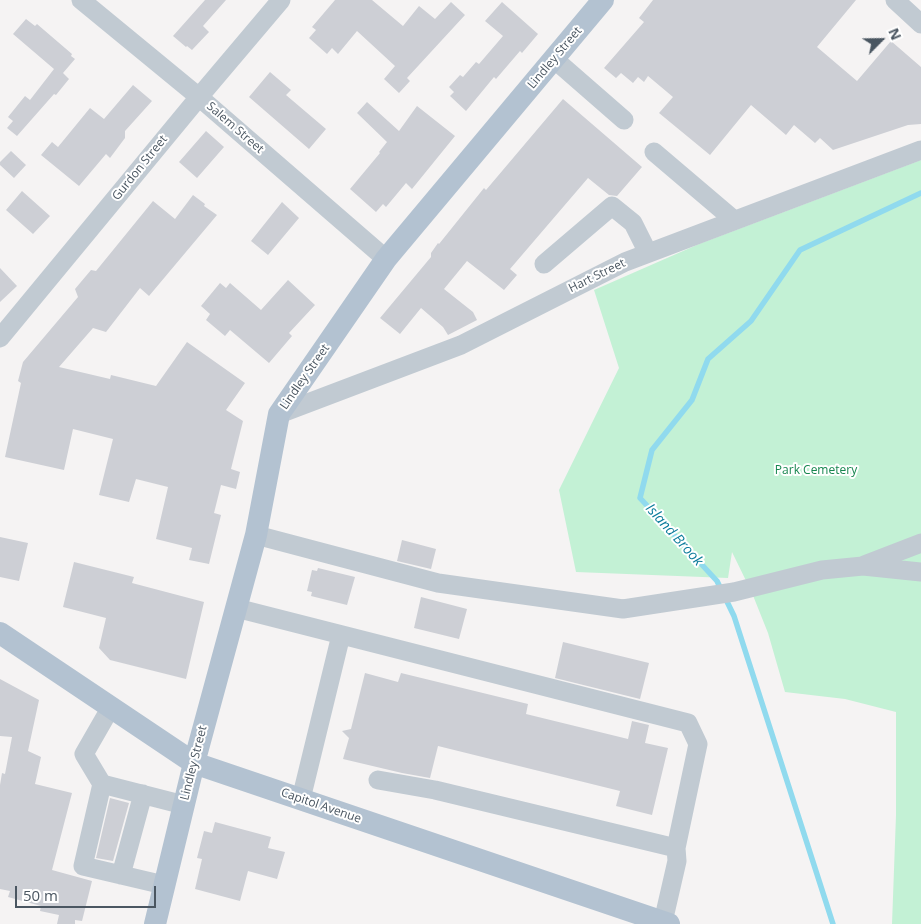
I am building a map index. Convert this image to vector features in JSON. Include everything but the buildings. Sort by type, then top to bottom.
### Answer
[{"type":"main road","name":"Lindley Street","points":[[155,924],[194,763],[256,535],[279,414],[386,259],[603,0]]},
{"type":"main road","name":"Capitol Avenue","points":[[0,633],[194,763],[666,923]]},
{"type":"street","name":"Salem Street","points":[[81,0],[198,97],[386,259]]},
{"type":"street","name":"Gurdon Street","points":[[0,338],[198,97],[281,0]]},
{"type":"street","points":[[895,0],[921,24]]},
{"type":"street","points":[[554,59],[624,120]]},
{"type":"street","name":"Hart Street","points":[[279,414],[461,345],[625,262],[921,150]]},
{"type":"street","points":[[654,152],[734,220]]},
{"type":"street","points":[[544,264],[612,206],[633,223],[648,253]]},
{"type":"street","points":[[256,535],[438,583],[623,609],[711,597],[822,570],[863,566],[921,572]]},
{"type":"street","points":[[863,566],[921,543]]},
{"type":"street","points":[[236,608],[688,723],[698,744],[676,848],[677,861],[666,923]]},
{"type":"street","points":[[301,799],[341,635]]},
{"type":"street","points":[[111,707],[84,754],[102,784],[83,866],[164,885]]},
{"type":"street","points":[[378,780],[435,790],[676,848]]},
{"type":"street","points":[[102,784],[184,805]]},
{"type":"street","points":[[121,874],[143,794]]},
{"type":"green space","name":"Park Cemetery","points":[[921,160],[921,924],[892,924],[896,815],[896,712],[845,699],[785,692],[768,633],[752,593],[732,552],[728,578],[576,572],[559,490],[619,368],[594,290],[699,244]]},
{"type":"waterway","name":"Island Brook","points":[[833,924],[734,616],[717,581],[640,498],[652,450],[692,400],[708,359],[751,321],[800,250],[921,193]]}]
